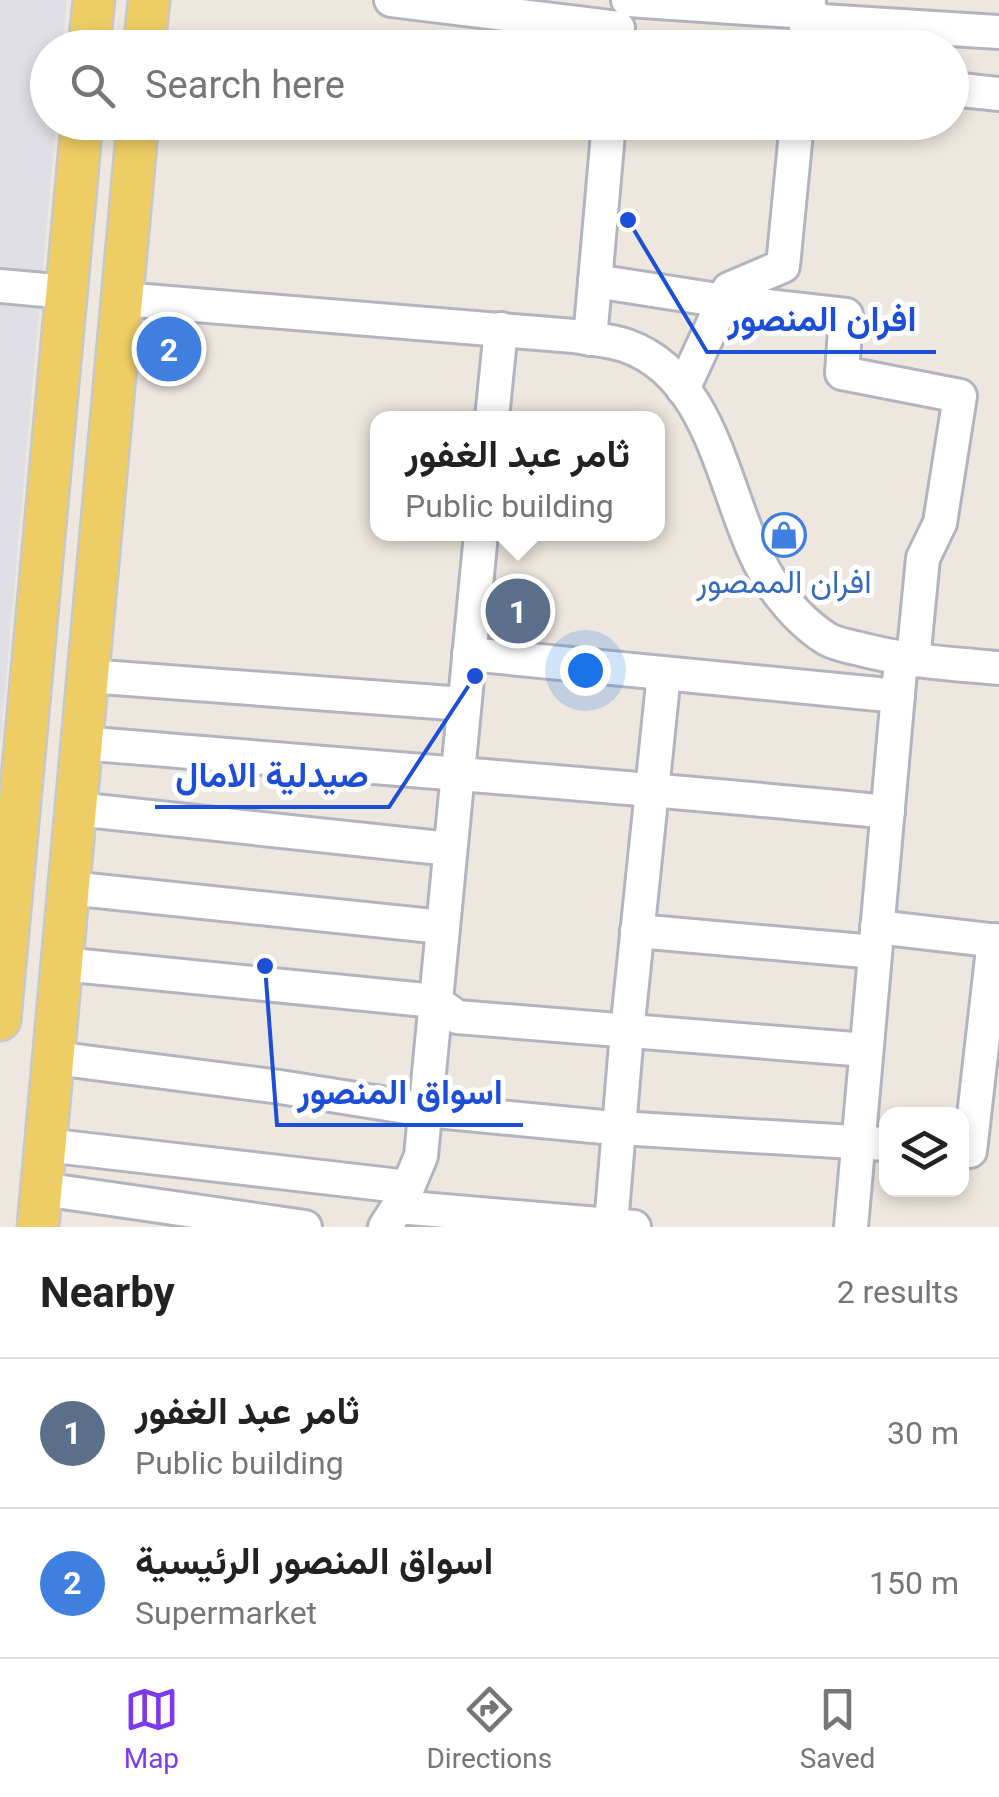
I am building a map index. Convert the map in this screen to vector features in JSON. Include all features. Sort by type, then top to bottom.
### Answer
[{"type":"main road","points":[[91,30],[94,0]]},
{"type":"main road","points":[[146,30],[149,0]]},
{"type":"main road","points":[[0,1020],[10,789],[67,292],[80,140]]},
{"type":"main road","points":[[40,1208],[136,140]]},
{"type":"street","points":[[403,1],[620,19],[808,6],[822,21],[967,30]]},
{"type":"street","points":[[969,30],[999,32]]},
{"type":"street","points":[[969,91],[999,94]]},
{"type":"street","points":[[590,339],[607,140]]},
{"type":"street","points":[[684,388],[729,290],[783,266],[795,140]]},
{"type":"street","points":[[595,281],[724,302],[846,315],[842,373],[960,396],[940,523],[923,558],[898,696],[866,1050],[872,1143],[851,1227]]},
{"type":"street","points":[[0,286],[67,292]]},
{"type":"street","points":[[122,299],[500,329],[628,346],[684,388],[714,440],[749,538],[769,580],[800,617],[830,642],[907,660],[999,668]]},
{"type":"street","points":[[493,411],[500,329]]},
{"type":"street","points":[[397,1207],[421,1156],[479,541]]},
{"type":"street","points":[[469,654],[898,696]]},
{"type":"street","points":[[46,1145],[397,1207],[521,1222],[623,1226],[619,1127],[664,674]]},
{"type":"street","points":[[88,676],[464,704]]},
{"type":"street","points":[[82,743],[652,788],[888,812]]},
{"type":"street","points":[[76,809],[450,849]]},
{"type":"street","points":[[69,888],[442,927]]},
{"type":"street","points":[[637,931],[996,941],[991,1047],[977,1151]]},
{"type":"street","points":[[62,964],[436,1001],[457,1017],[866,1050]]},
{"type":"street","points":[[54,1058],[280,1086],[426,1110],[872,1143]]},
{"type":"street","points":[[40,1208],[305,1227]]},
{"type":"shaded area","points":[[0,0],[67,0],[64,30],[30,30],[30,140],[54,140],[0,746]]},
{"type":"place","name":"افران المنصور","points":[[628,220]]},
{"type":"place","name":"اسواق المنصور الرئيسية","points":[[169,349]]},
{"type":"place","name":"افران الممصور","points":[[784,535]]},
{"type":"place","name":"ثامر عبد الغفور","points":[[518,611]]},
{"type":"place","name":"صيدلية الامال","points":[[475,676]]},
{"type":"place","name":"اسواق المنصور","points":[[265,966]]}]
